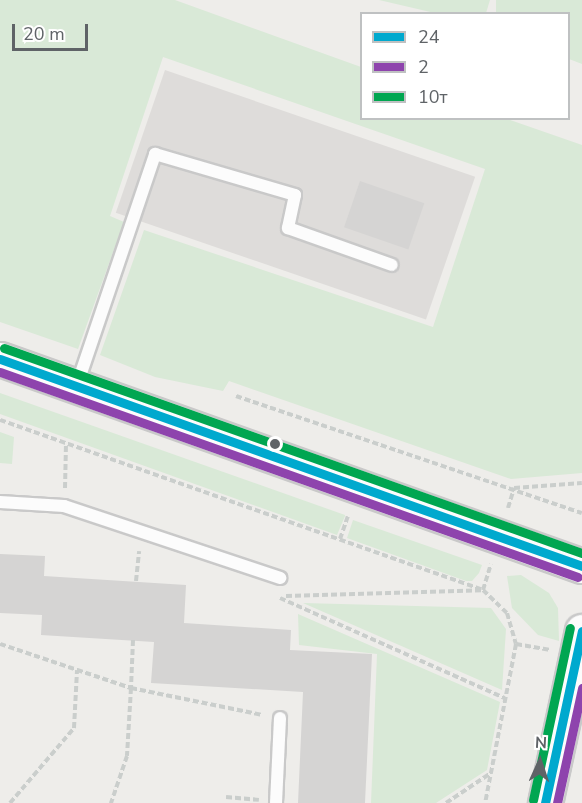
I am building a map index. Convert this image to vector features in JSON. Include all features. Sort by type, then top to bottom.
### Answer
[{"type":"main road","points":[[0,358],[582,566]]},
{"type":"main road","points":[[545,803],[582,631]]},
{"type":"lane","points":[[77,386],[155,154],[295,195],[288,228],[392,265]]},
{"type":"lane","points":[[0,502],[64,506],[280,578]]},
{"type":"lane","points":[[276,803],[280,718]]},
{"type":"path","points":[[236,396],[514,488],[582,513]]},
{"type":"path","points":[[0,420],[483,590],[507,613],[516,644],[485,803]]},
{"type":"path","points":[[66,444],[67,470]]},
{"type":"path","points":[[514,488],[582,483]]},
{"type":"path","points":[[340,539],[348,516]]},
{"type":"path","points":[[277,596],[505,698]]},
{"type":"path","points":[[111,803],[127,756],[133,640]]},
{"type":"path","points":[[0,644],[131,688],[280,718]]},
{"type":"path","points":[[10,803],[74,728],[77,670]]},
{"type":"path","points":[[446,803],[491,772]]},
{"type":"shaded area","points":[[165,70],[475,177],[426,320],[116,213]]},
{"type":"green space","points":[[0,0],[175,0],[360,67],[360,120],[510,120],[582,145],[582,473],[511,479],[229,381],[223,391],[155,377],[100,355],[144,230],[433,327],[485,169],[163,57],[110,216],[124,222],[78,349],[0,322]]},
{"type":"green space","points":[[379,0],[490,0],[486,12],[430,12]]},
{"type":"green space","points":[[496,0],[582,0],[582,64],[570,59],[570,12],[496,12]]},
{"type":"green space","points":[[0,393],[345,516],[337,535],[0,414]]},
{"type":"green space","points":[[0,432],[14,437],[12,464],[0,463]]},
{"type":"green space","points":[[353,520],[482,565],[479,573],[472,581],[466,581],[347,538]]},
{"type":"green space","points":[[521,575],[549,593],[558,608],[559,641],[538,635],[512,608],[507,576]]},
{"type":"green space","points":[[303,603],[491,608],[506,629],[502,690]]},
{"type":"green space","points":[[298,614],[500,702],[487,770],[436,803],[371,803],[377,654],[299,645]]},
{"type":"building","points":[[360,181],[424,203],[408,249],[344,227]]},
{"type":"building","points":[[0,554],[45,556],[44,576],[186,585],[184,623],[291,630],[290,650],[372,654],[365,803],[298,803],[303,692],[151,683],[154,642],[41,635],[42,615],[0,613]]},
{"type":"transit line","name":"10т","points":[[4,348],[582,553]]},
{"type":"transit line","name":"24","points":[[0,359],[582,566]]},
{"type":"transit line","name":"2","points":[[0,372],[578,577]]},
{"type":"transit line","name":"10т","points":[[533,800],[570,628]]},
{"type":"transit line","name":"24","points":[[545,803],[582,631]]},
{"type":"transit line","name":"2","points":[[557,803],[582,688]]}]
